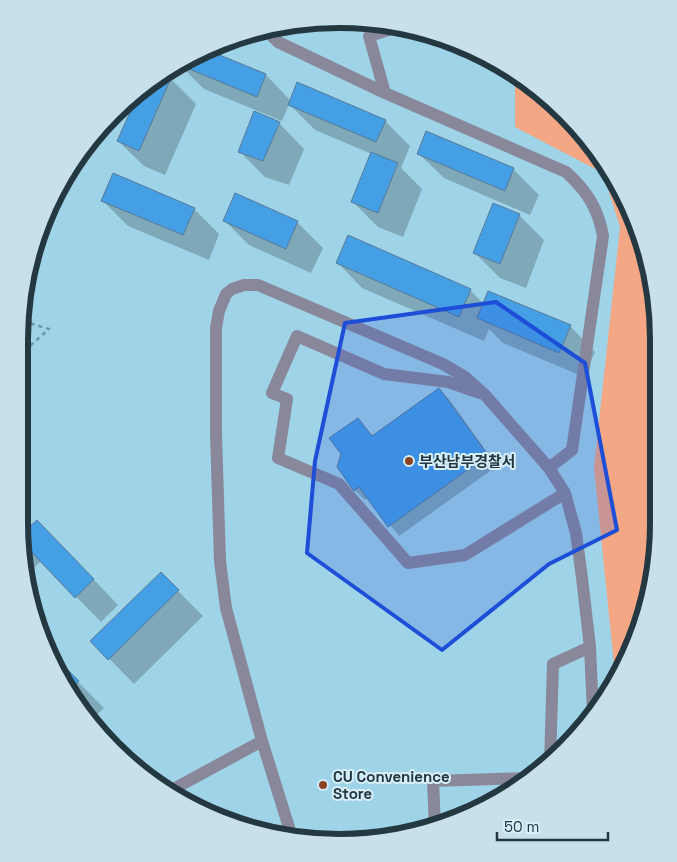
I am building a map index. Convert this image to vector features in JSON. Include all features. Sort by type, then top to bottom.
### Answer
[{"type":"street","points":[[385,31],[369,36],[385,93]]},
{"type":"street","points":[[271,35],[278,42],[385,93],[566,172],[585,190],[599,214],[603,236],[572,450],[548,468]]},
{"type":"street","points":[[290,831],[262,741],[226,608],[220,561],[216,434],[216,328],[222,300],[232,289],[244,285],[258,285],[443,364],[465,377],[485,394],[548,468],[565,493],[576,533],[590,647],[592,702]]},
{"type":"street","points":[[485,394],[448,382],[384,374],[297,336],[272,393],[287,400],[278,458],[339,484],[408,563],[465,555],[565,493]]},
{"type":"street","points":[[550,751],[553,664],[590,647]]},
{"type":"street","points":[[175,788],[262,741]]},
{"type":"street","points":[[435,819],[433,781],[516,778]]},
{"type":"path","points":[[28,323],[49,329],[28,350]]},
{"type":"highlighted area","points":[[496,302],[585,363],[617,530],[549,564],[442,650],[307,553],[315,461],[345,323]]},
{"type":"shaded area","points":[[515,83],[544,105],[572,133],[601,172],[515,127]]},
{"type":"shaded area","points":[[604,177],[626,219],[639,258],[647,298],[650,338],[650,524],[647,564],[644,584],[633,623],[614,667],[594,468],[620,227]]},
{"type":"building","points":[[215,53],[266,74],[257,97],[186,68]]},
{"type":"building","points":[[171,78],[139,151],[117,141],[133,105]]},
{"type":"building","points":[[297,82],[386,120],[376,142],[288,105]]},
{"type":"building","points":[[254,111],[280,122],[263,161],[238,152]]},
{"type":"building","points":[[426,131],[514,168],[505,191],[417,154]]},
{"type":"building","points":[[371,152],[398,163],[378,213],[351,202]]},
{"type":"building","points":[[113,173],[195,208],[183,235],[101,201]]},
{"type":"building","points":[[235,193],[298,221],[286,249],[223,221]]},
{"type":"building","points":[[493,203],[520,214],[500,264],[473,253]]},
{"type":"building","points":[[348,235],[471,289],[459,317],[336,263]]},
{"type":"building","points":[[488,291],[571,325],[559,353],[477,318]]},
{"type":"building","name":"부산남부경찰서","points":[[439,388],[488,455],[388,527],[359,487],[354,491],[337,467],[341,454],[329,438],[358,418],[372,436]]},
{"type":"building","points":[[37,520],[94,579],[75,598],[28,549],[28,528]]},
{"type":"building","points":[[161,572],[179,590],[108,660],[90,641]]},
{"type":"building","points":[[61,663],[79,681],[74,686]]},
{"type":"place","name":"부산남부경찰서","points":[[409,461]]},
{"type":"place","name":"CU Convenience Store","points":[[323,785]]}]
